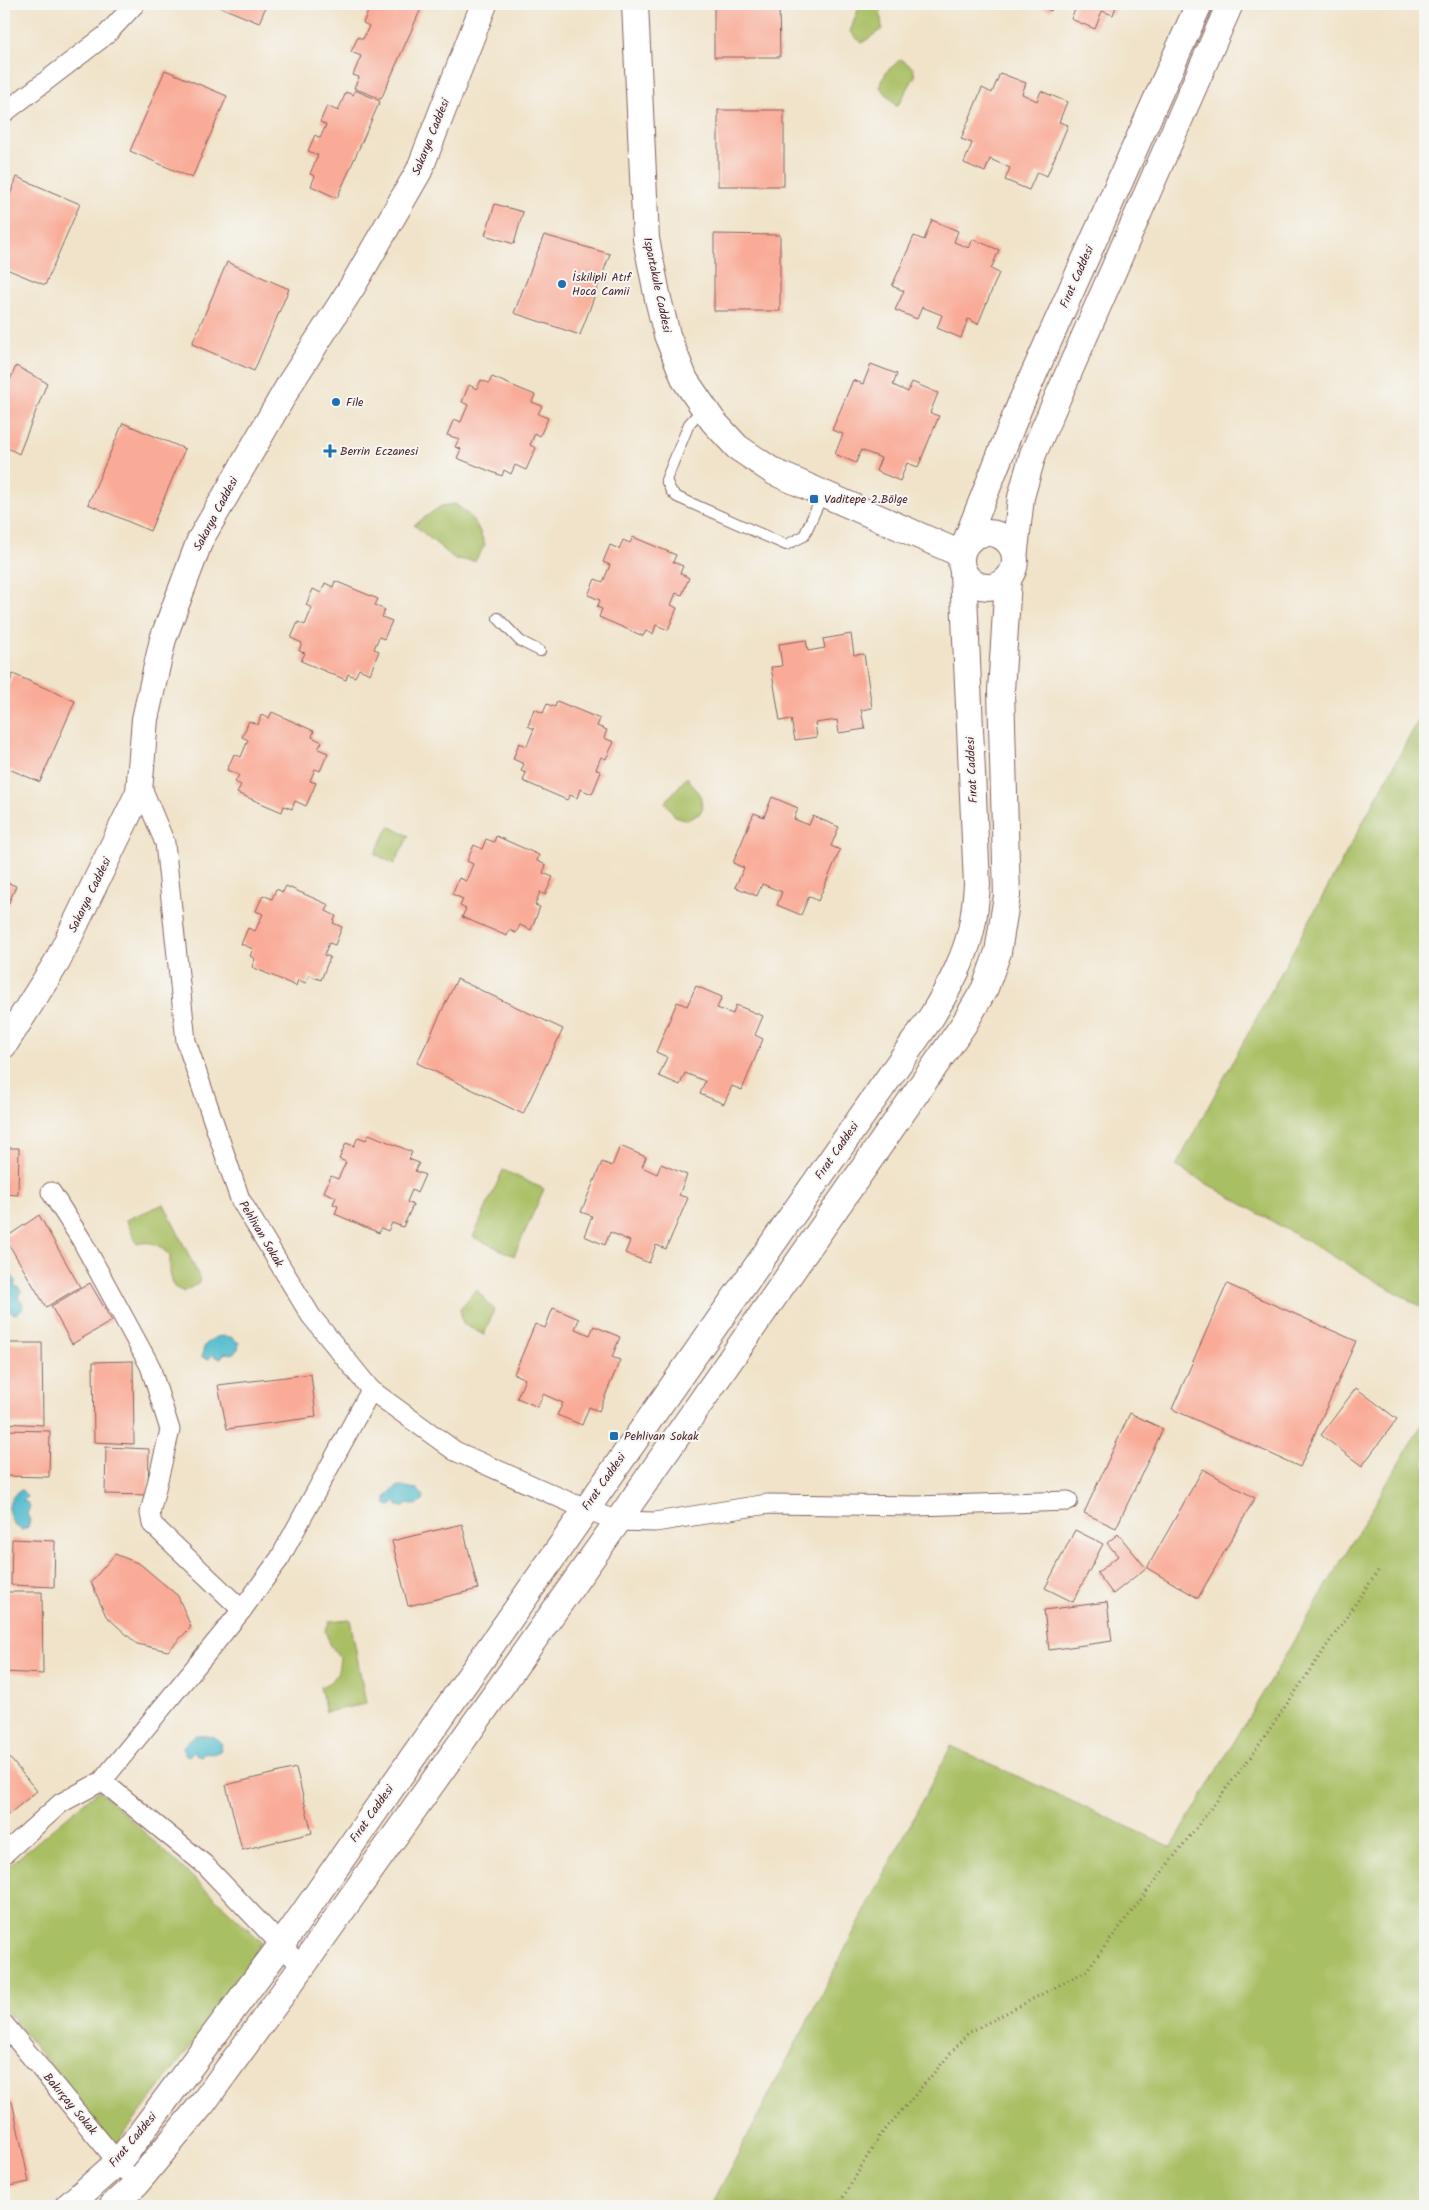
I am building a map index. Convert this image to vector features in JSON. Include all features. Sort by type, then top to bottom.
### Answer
[{"type":"main road","name":"Sakarya Caddesi","points":[[4,1045],[57,962],[114,848],[139,792],[145,719],[163,639],[200,540],[291,382],[352,287],[419,171],[484,4]]},
{"type":"main road","name":"Ispartakule Caddesi","points":[[634,4],[646,239],[667,335],[685,380],[713,421],[737,447],[774,472],[824,494],[962,563]]},
{"type":"main road","name":"Fırat Caddesi","points":[[68,2206],[118,2162],[228,2019],[932,1016],[950,986],[963,955],[973,922],[977,885],[962,563],[1020,405],[1200,4]]},
{"type":"main road","points":[[112,2206],[136,2184],[203,2103],[302,1967],[618,1520],[964,1024],[985,988],[998,952],[1008,896],[1001,691],[1008,580],[1015,568],[1015,550],[1021,498],[1033,454],[1230,4]]},
{"type":"main road","points":[[1008,580],[997,585],[981,586],[968,580],[962,563],[970,540],[977,534],[986,533],[1000,537],[1015,550]]},
{"type":"street","points":[[4,113],[106,35],[135,4]]},
{"type":"street","name":"Pehlivan Sokak","points":[[140,783],[165,843],[186,1041],[240,1199],[311,1316],[371,1390],[456,1451],[585,1509],[618,1520],[655,1522],[768,1504],[917,1506],[1068,1500]]},
{"type":"street","points":[[51,1192],[81,1238],[150,1366],[170,1430],[150,1513],[152,1524],[242,1610]]},
{"type":"street","points":[[4,1854],[61,1803],[102,1781],[242,1610],[280,1558],[371,1390]]},
{"type":"street","points":[[102,1781],[204,1864],[302,1967]]},
{"type":"street","name":"Bakırçay Sokak","points":[[4,2024],[136,2184]]},
{"type":"lane","points":[[704,407],[689,424],[666,480],[676,497],[786,545],[804,536],[824,494]]},
{"type":"lane","points":[[498,618],[520,641],[540,651]]},
{"type":"path","points":[[838,2206],[879,2137],[968,2033],[1086,1971],[1252,1755],[1380,1568]]},
{"type":"green space","points":[[860,4],[880,4],[882,29],[862,43],[850,32]]},
{"type":"green space","points":[[901,59],[913,68],[915,76],[897,107],[880,87],[886,72]]},
{"type":"green space","points":[[455,504],[474,521],[485,545],[475,561],[455,559],[414,525],[441,506]]},
{"type":"green space","points":[[1425,708],[1425,1309],[1176,1166]]},
{"type":"green space","points":[[687,777],[700,795],[703,808],[699,814],[687,820],[675,816],[665,802]]},
{"type":"green space","points":[[389,826],[409,836],[394,864],[375,854]]},
{"type":"green space","points":[[503,1170],[544,1189],[514,1256],[473,1237]]},
{"type":"green space","points":[[164,1204],[201,1281],[184,1292],[174,1287],[170,1273],[170,1256],[155,1244],[137,1244],[126,1220]]},
{"type":"green space","points":[[476,1289],[494,1310],[484,1335],[463,1324],[460,1309]]},
{"type":"green space","points":[[1425,1419],[1425,2206],[711,2206],[951,1746],[1172,1847]]},
{"type":"green space","points":[[350,1619],[366,1704],[326,1712],[320,1687],[330,1682],[336,1676],[340,1658],[330,1644],[325,1631],[330,1621]]},
{"type":"green space","points":[[99,1790],[262,1942],[216,2013],[115,2146],[4,2008],[4,1870]]},
{"type":"water","points":[[11,1275],[16,1281],[14,1286],[18,1287],[21,1291],[18,1297],[23,1303],[22,1310],[16,1314],[7,1309],[4,1301],[4,1281]]},
{"type":"water","points":[[221,1336],[231,1337],[239,1343],[238,1349],[232,1354],[225,1353],[221,1358],[215,1357],[213,1354],[209,1359],[202,1357],[203,1349],[207,1343],[213,1338]]},
{"type":"water","points":[[399,1486],[417,1489],[424,1496],[422,1502],[415,1505],[408,1503],[403,1507],[398,1506],[396,1502],[391,1506],[386,1505],[386,1498],[391,1491]]},
{"type":"water","points":[[22,1490],[27,1497],[23,1501],[28,1503],[30,1507],[27,1514],[30,1520],[28,1527],[22,1530],[12,1521],[9,1510],[12,1498]]},
{"type":"water","points":[[196,1735],[215,1737],[222,1744],[220,1751],[213,1754],[206,1752],[201,1757],[196,1755],[194,1751],[189,1756],[184,1754],[183,1748]]},
{"type":"building","points":[[213,4],[267,4],[259,23]]},
{"type":"building","points":[[384,4],[423,4],[381,99],[354,88],[359,77],[353,75],[361,56],[351,52],[358,37],[363,39],[369,26],[363,23],[370,7],[381,12]]},
{"type":"building","points":[[714,4],[779,4],[780,57],[714,57]]},
{"type":"building","points":[[1034,4],[1054,4],[1051,11]]},
{"type":"building","points":[[1069,4],[1117,4],[1113,15],[1102,11],[1095,29],[1071,19],[1076,7]]},
{"type":"building","points":[[165,70],[227,96],[192,178],[130,151]]},
{"type":"building","points":[[1000,73],[1026,83],[1022,94],[1037,101],[1041,91],[1067,102],[1059,122],[1068,125],[1047,176],[1037,172],[1029,190],[1005,180],[1010,168],[990,159],[985,172],[964,163],[972,143],[961,139],[982,88],[992,93]]},
{"type":"building","points":[[355,90],[380,101],[337,198],[311,186],[315,176],[310,174],[318,155],[308,151],[315,135],[320,138],[326,125],[320,122],[327,106],[338,111],[346,92],[353,95]]},
{"type":"building","points":[[718,110],[784,110],[784,186],[718,186]]},
{"type":"building","points":[[17,177],[80,204],[45,285],[4,268],[4,210]]},
{"type":"building","points":[[495,204],[523,212],[514,244],[485,235]]},
{"type":"building","points":[[932,220],[958,231],[954,242],[969,248],[973,239],[999,250],[991,269],[999,273],[978,324],[968,319],[961,338],[937,328],[942,315],[922,307],[917,319],[895,310],[904,291],[892,286],[914,236],[924,240]]},
{"type":"building","points":[[714,234],[780,235],[780,311],[714,311]]},
{"type":"building","name":"İskilipli Atıf Hoca Camii","points":[[544,235],[610,254],[580,335],[514,313]]},
{"type":"building","points":[[227,262],[289,289],[254,371],[192,344]]},
{"type":"building","points":[[871,364],[897,374],[893,385],[908,392],[912,382],[938,393],[930,413],[939,416],[918,467],[907,463],[900,481],[876,471],[881,458],[861,450],[856,463],[835,454],[843,434],[832,430],[853,380],[863,384]]},
{"type":"building","points":[[16,366],[47,383],[19,454],[4,446],[4,394]]},
{"type":"building","points":[[492,377],[535,395],[532,402],[542,406],[538,414],[548,418],[540,436],[535,433],[530,445],[536,448],[526,470],[515,465],[511,474],[504,470],[502,476],[457,458],[461,449],[455,447],[459,439],[447,435],[454,419],[461,422],[468,405],[462,402],[469,385],[477,389],[481,380],[489,383]]},
{"type":"building","points":[[123,423],[185,449],[150,531],[88,504]]},
{"type":"building","points":[[633,537],[676,555],[673,562],[683,566],[680,573],[689,578],[682,595],[676,593],[671,605],[677,608],[668,630],[656,625],[653,634],[646,631],[643,636],[599,617],[602,609],[597,607],[600,600],[588,595],[595,579],[603,582],[610,565],[603,562],[610,545],[619,549],[623,540],[630,543]]},
{"type":"building","points":[[335,581],[378,599],[375,605],[385,610],[382,617],[392,621],[384,639],[379,637],[374,649],[379,651],[370,674],[359,669],[355,677],[348,674],[346,680],[301,661],[305,653],[299,651],[302,643],[291,638],[298,622],[305,625],[312,608],[306,605],[313,589],[321,593],[325,583],[333,587]]},
{"type":"building","points":[[851,634],[854,655],[864,654],[872,708],[861,710],[865,729],[839,733],[837,720],[815,723],[817,737],[795,740],[791,719],[780,721],[771,667],[782,666],[779,644],[806,640],[808,651],[825,648],[823,639]]},
{"type":"building","points":[[13,674],[75,701],[40,782],[4,767],[4,696]]},
{"type":"building","points":[[557,701],[600,719],[597,726],[607,730],[604,738],[614,742],[606,759],[601,757],[596,769],[601,772],[592,794],[580,789],[577,798],[570,795],[567,800],[523,781],[526,773],[521,771],[524,764],[513,759],[519,743],[527,746],[534,729],[528,726],[534,709],[543,713],[547,704],[555,707]]},
{"type":"building","points":[[272,712],[314,731],[312,737],[322,742],[318,749],[328,753],[320,771],[315,769],[310,781],[316,783],[306,806],[295,801],[292,809],[284,806],[282,812],[237,793],[241,785],[235,782],[239,775],[227,770],[234,754],[241,757],[248,740],[242,737],[249,721],[258,725],[261,715],[269,718]]},
{"type":"building","points":[[772,797],[798,808],[794,819],[809,825],[813,816],[839,827],[831,846],[840,850],[818,901],[809,896],[801,915],[777,905],[782,892],[762,884],[757,896],[735,887],[744,868],[733,863],[754,813],[764,817]]},
{"type":"building","points":[[496,836],[539,855],[537,861],[546,865],[543,873],[553,877],[545,895],[540,892],[535,905],[540,907],[531,930],[520,925],[516,933],[509,930],[507,936],[462,917],[466,909],[460,906],[463,899],[452,894],[459,878],[466,881],[473,864],[467,861],[474,845],[482,849],[486,839],[494,842]]},
{"type":"building","points":[[4,881],[16,886],[4,914]]},
{"type":"building","points":[[286,886],[329,905],[326,911],[336,916],[333,923],[342,927],[335,945],[329,943],[324,955],[330,957],[321,980],[309,975],[306,983],[298,980],[296,986],[252,967],[255,959],[250,956],[253,949],[241,944],[248,928],[255,931],[263,914],[256,911],[263,895],[272,899],[276,889],[283,892]]},
{"type":"building","points":[[457,979],[563,1029],[523,1114],[417,1063]]},
{"type":"building","points":[[696,986],[722,997],[717,1008],[733,1014],[736,1005],[763,1016],[755,1035],[763,1039],[742,1090],[732,1086],[724,1104],[700,1094],[705,1081],[685,1073],[680,1085],[659,1076],[667,1057],[656,1052],[677,1002],[687,1006]]},
{"type":"building","points":[[369,1134],[412,1152],[409,1159],[419,1163],[415,1171],[425,1175],[417,1193],[412,1190],[407,1202],[413,1205],[403,1227],[392,1223],[388,1231],[381,1228],[379,1233],[335,1214],[338,1206],[333,1204],[336,1197],[324,1192],[331,1176],[338,1179],[346,1162],[339,1159],[346,1143],[354,1146],[358,1137],[366,1140]]},
{"type":"building","points":[[620,1146],[646,1157],[642,1167],[657,1174],[661,1164],[687,1175],[679,1195],[688,1198],[666,1249],[656,1245],[649,1263],[625,1253],[630,1241],[610,1232],[605,1245],[584,1236],[592,1216],[581,1212],[602,1162],[612,1166]]},
{"type":"building","points":[[4,1148],[19,1148],[18,1195],[4,1194]]},
{"type":"building","points":[[39,1215],[80,1287],[46,1307],[5,1238]]},
{"type":"building","points":[[90,1283],[112,1321],[72,1344],[51,1306]]},
{"type":"building","points":[[1227,1284],[1356,1341],[1300,1467],[1172,1409]]},
{"type":"building","points":[[553,1308],[579,1319],[575,1329],[590,1335],[594,1326],[620,1337],[612,1357],[620,1360],[599,1411],[589,1407],[582,1425],[557,1415],[563,1403],[543,1394],[538,1407],[517,1398],[525,1379],[514,1374],[535,1324],[545,1328]]},
{"type":"building","points":[[4,1343],[42,1343],[43,1425],[4,1423]]},
{"type":"building","points":[[133,1361],[134,1444],[94,1442],[93,1362]]},
{"type":"building","points":[[311,1374],[316,1417],[227,1429],[218,1385]]},
{"type":"building","points":[[1356,1388],[1397,1419],[1362,1466],[1321,1435]]},
{"type":"building","points":[[1130,1413],[1163,1429],[1116,1528],[1084,1513]]},
{"type":"building","points":[[7,1430],[50,1431],[49,1477],[5,1476]]},
{"type":"building","points":[[106,1447],[149,1449],[148,1495],[105,1494]]},
{"type":"building","points":[[1203,1469],[1255,1498],[1198,1598],[1147,1568]]},
{"type":"building","points":[[462,1524],[478,1589],[408,1606],[392,1541]]},
{"type":"building","points":[[1075,1530],[1103,1544],[1073,1602],[1045,1588]]},
{"type":"building","points":[[1118,1534],[1146,1568],[1113,1594],[1097,1573],[1118,1556],[1107,1543]]},
{"type":"building","points":[[12,1539],[55,1541],[54,1587],[11,1585]]},
{"type":"building","points":[[115,1554],[140,1564],[178,1596],[191,1627],[168,1651],[137,1644],[106,1616],[91,1582]]},
{"type":"building","points":[[4,1592],[42,1592],[43,1674],[4,1672]]},
{"type":"building","points":[[1107,1602],[1112,1641],[1049,1650],[1044,1610]]},
{"type":"building","points":[[4,1751],[37,1791],[4,1818]]},
{"type":"building","points":[[296,1768],[312,1833],[242,1850],[226,1785]]},
{"type":"building","points":[[12,2101],[29,2182],[4,2187],[4,2103]]},
{"type":"place","name":"İskilipli Atıf Hoca Camii","points":[[562,284]]},
{"type":"place","name":"File","points":[[336,402]]},
{"type":"place","name":"Berrin Eczanesi","points":[[330,451]]},
{"type":"place","name":"Vaditepe 2.Bölge","points":[[814,499]]},
{"type":"place","name":"Pehlivan Sokak","points":[[614,1436]]}]
